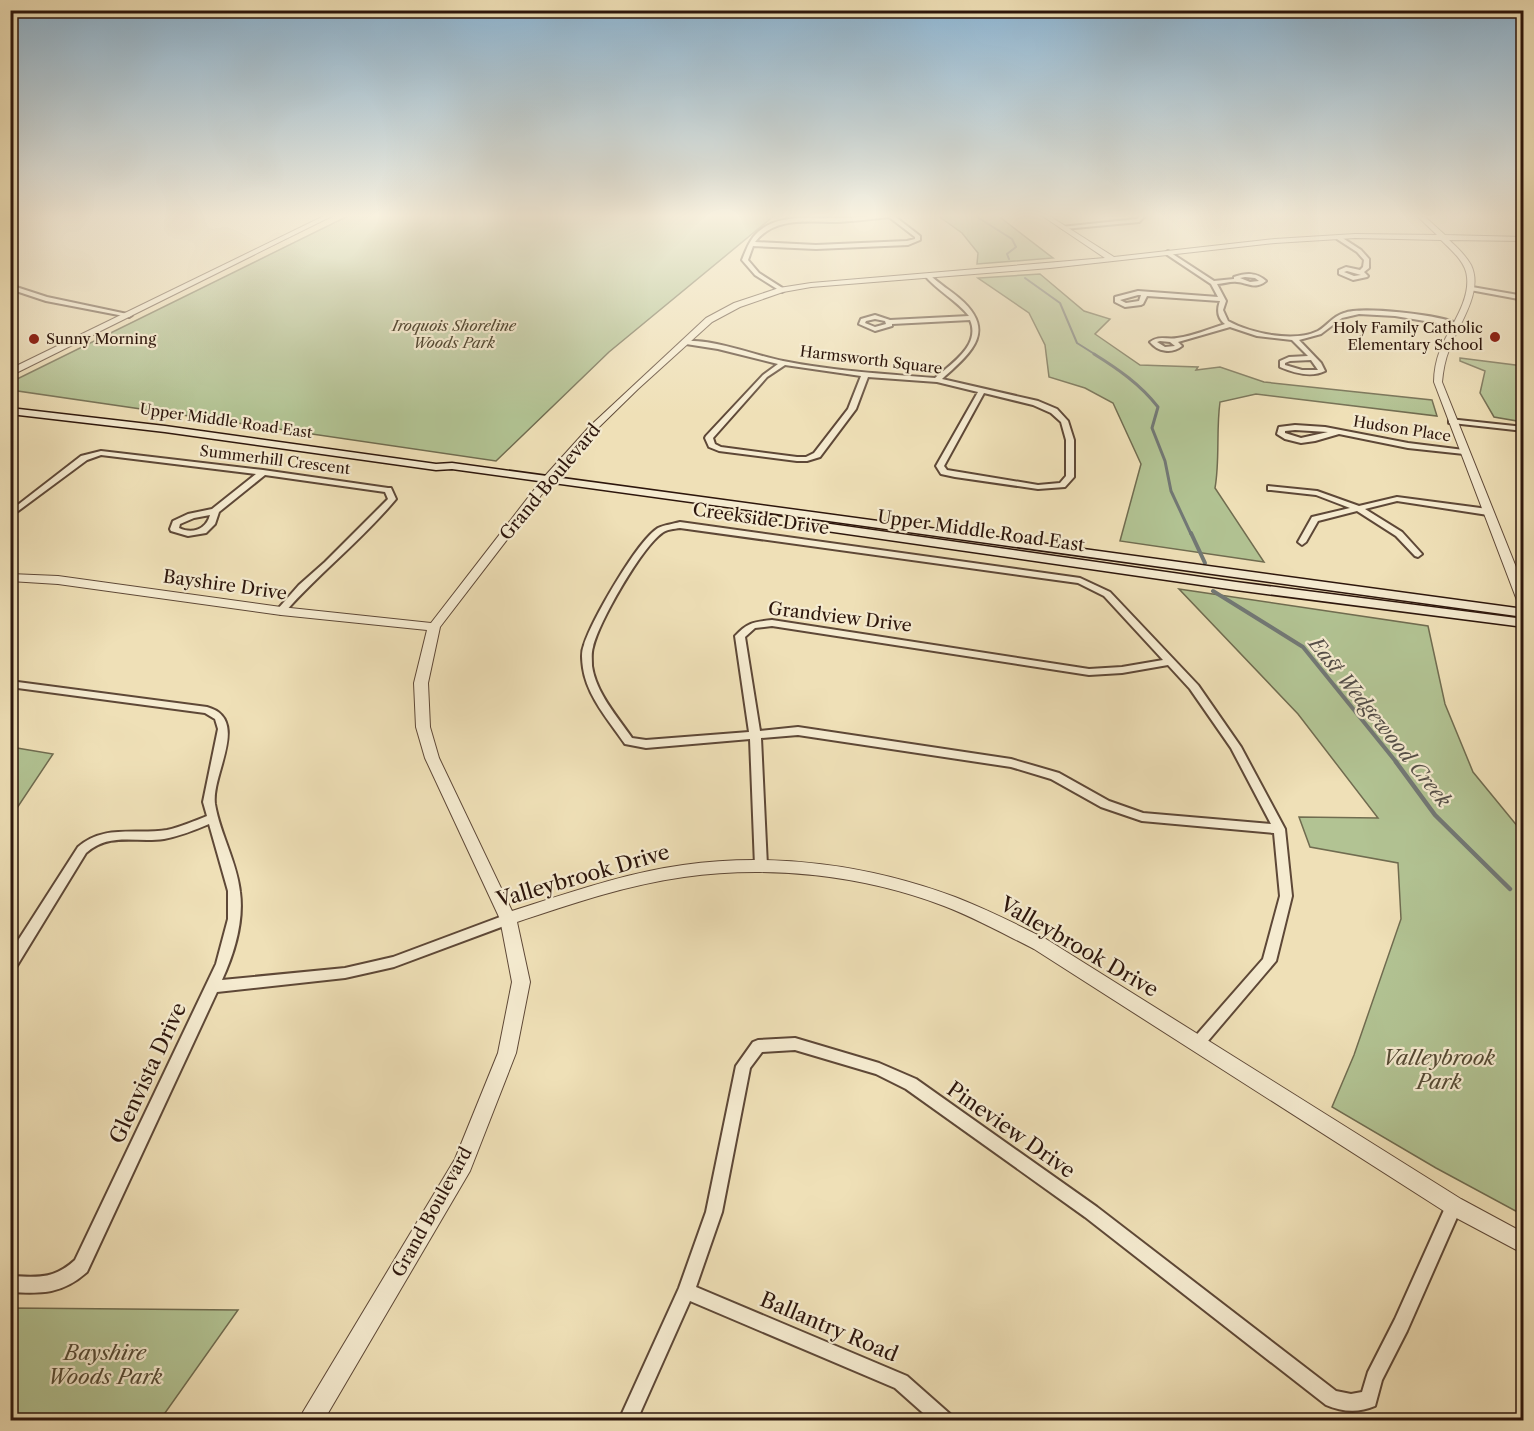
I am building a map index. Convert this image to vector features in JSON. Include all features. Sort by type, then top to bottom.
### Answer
[{"type":"main road","name":"Upper Middle Road East","points":[[10,411],[165,429],[436,467],[448,475],[545,483],[1524,613]]},
{"type":"main road","name":"Upper Middle Road East","points":[[545,483],[1248,587],[1524,623]]},
{"type":"street","points":[[10,373],[196,282]]},
{"type":"street","points":[[769,282],[782,290]]},
{"type":"street","name":"Grand Boulevard","points":[[311,1420],[463,1164],[507,1053],[521,982],[508,919],[432,758],[423,727],[421,683],[435,627],[545,483],[593,428],[709,320],[728,310],[782,290],[853,282]]},
{"type":"street","points":[[935,282],[961,303],[974,318],[979,329],[975,344],[937,380]]},
{"type":"street","points":[[1223,282],[1213,283],[1222,299],[1220,310],[1225,322],[1251,332],[1294,338],[1317,334],[1336,318],[1357,312],[1404,315],[1455,324]]},
{"type":"street","points":[[1472,282],[1472,289],[1443,351],[1437,374],[1440,390],[1524,603]]},
{"type":"street","points":[[10,287],[46,299],[129,315]]},
{"type":"street","points":[[1472,289],[1524,298]]},
{"type":"street","points":[[1145,294],[1222,299]]},
{"type":"street","points":[[890,322],[974,318]]},
{"type":"street","points":[[1175,341],[1230,325]]},
{"type":"street","points":[[1294,338],[1319,364],[1322,371],[1310,373],[1294,371],[1282,366],[1282,362],[1289,359],[1312,358]]},
{"type":"street","name":"Harmsworth Square","points":[[686,342],[718,347],[784,363],[865,375],[937,380],[1035,403],[1054,411],[1064,421],[1070,440],[1070,477],[1062,485],[1038,487],[955,476],[944,472],[940,466],[982,391]]},
{"type":"street","points":[[784,363],[765,376],[709,438],[712,445],[719,449],[807,459],[817,454],[852,409],[865,375]]},
{"type":"street","points":[[1452,421],[1524,429]]},
{"type":"street","name":"Hudson Place","points":[[1336,432],[1299,441],[1290,440],[1281,434],[1282,429],[1295,426],[1336,432],[1403,444],[1464,452]]},
{"type":"street","name":"Summerhill Crescent","points":[[10,515],[84,458],[101,453],[382,488],[392,494],[392,499],[302,587],[281,611]]},
{"type":"street","points":[[215,511],[263,472]]},
{"type":"street","points":[[1271,488],[1317,493],[1358,508],[1410,542],[1418,554]]},
{"type":"street","points":[[1302,542],[1315,519],[1397,499],[1488,512]]},
{"type":"street","name":"Creekside Drive","points":[[1197,1044],[1269,961],[1286,896],[1279,829],[1236,747],[1194,687],[1168,662],[1107,594],[1080,581],[680,525],[664,528],[657,533],[639,555],[599,620],[587,649],[589,674],[599,698],[629,741],[646,744],[798,731],[1011,763],[1055,776],[1105,804],[1142,817],[1279,829]]},
{"type":"street","name":"Bayshire Drive","points":[[10,577],[58,580],[281,611],[435,627]]},
{"type":"street","name":"Grandview Drive","points":[[761,866],[755,733],[740,636],[752,624],[772,623],[1089,672],[1122,670],[1168,662]]},
{"type":"street","name":"Glenvista Drive","points":[[10,684],[207,710],[216,714],[222,720],[223,729],[209,802],[234,891],[234,920],[223,964],[81,1266],[63,1281],[53,1284],[10,1284]]},
{"type":"street","points":[[10,964],[86,845],[101,837],[166,834],[212,819]]},
{"type":"street","name":"Valleybrook Drive","points":[[211,987],[345,973],[394,962],[508,919],[644,879],[704,868],[788,867],[862,878],[936,897],[988,918],[1040,944],[1454,1206],[1524,1244]]},
{"type":"street","name":"Pineview Drive","points":[[628,1420],[686,1291],[714,1212],[743,1066],[758,1046],[795,1044],[879,1069],[911,1084],[1091,1212],[1332,1399],[1351,1403],[1369,1400],[1374,1378],[1401,1325],[1454,1206]]},
{"type":"street","name":"Ballantry Road","points":[[686,1291],[901,1382],[944,1420]]},
{"type":"green space","name":"Iroquois Shoreline Woods Park","points":[[214,282],[694,282],[609,352],[496,461],[11,390],[11,382]]},
{"type":"green space","points":[[984,282],[1049,282],[1084,311],[1110,319],[1095,334],[1140,365],[1198,367],[1196,370],[1220,367],[1264,382],[1432,400],[1437,416],[1256,394],[1220,402],[1215,488],[1264,562],[1120,541],[1141,464],[1113,403],[1085,388],[1049,377],[1045,345],[1029,313]]},
{"type":"green space","points":[[1460,358],[1523,366],[1523,422],[1494,417],[1480,393],[1485,371],[1460,361]]},
{"type":"green space","name":"Valleybrook Park","points":[[1179,589],[1428,626],[1445,704],[1473,772],[1523,833],[1523,1215],[1436,1168],[1332,1107],[1354,1055],[1401,919],[1398,863],[1310,847],[1299,817],[1378,818],[1298,714]]},
{"type":"green space","points":[[10,747],[53,754],[11,817]]},
{"type":"green space","name":"Bayshire Woods Park","points":[[11,1308],[238,1310],[160,1420],[11,1420]]},
{"type":"waterway","name":"East Wedgewood Creek","points":[[1030,282],[1060,303],[1077,343],[1096,355]]},
{"type":"waterway","name":"East Wedgewood Creek","points":[[1094,354],[1112,365],[1144,391],[1158,407],[1152,428],[1165,461],[1171,491],[1191,534]]},
{"type":"waterway","name":"East Wedgewood Creek","points":[[1191,533],[1205,563]]},
{"type":"waterway","name":"East Wedgewood Creek","points":[[1213,591],[1303,647],[1397,763]]},
{"type":"waterway","name":"East Wedgewood Creek","points":[[1396,762],[1435,815],[1510,889]]},
{"type":"place","name":"Holy Family Catholic Elementary School","points":[[1495,337]]},
{"type":"place","name":"Sunny Morning","points":[[34,339]]}]
